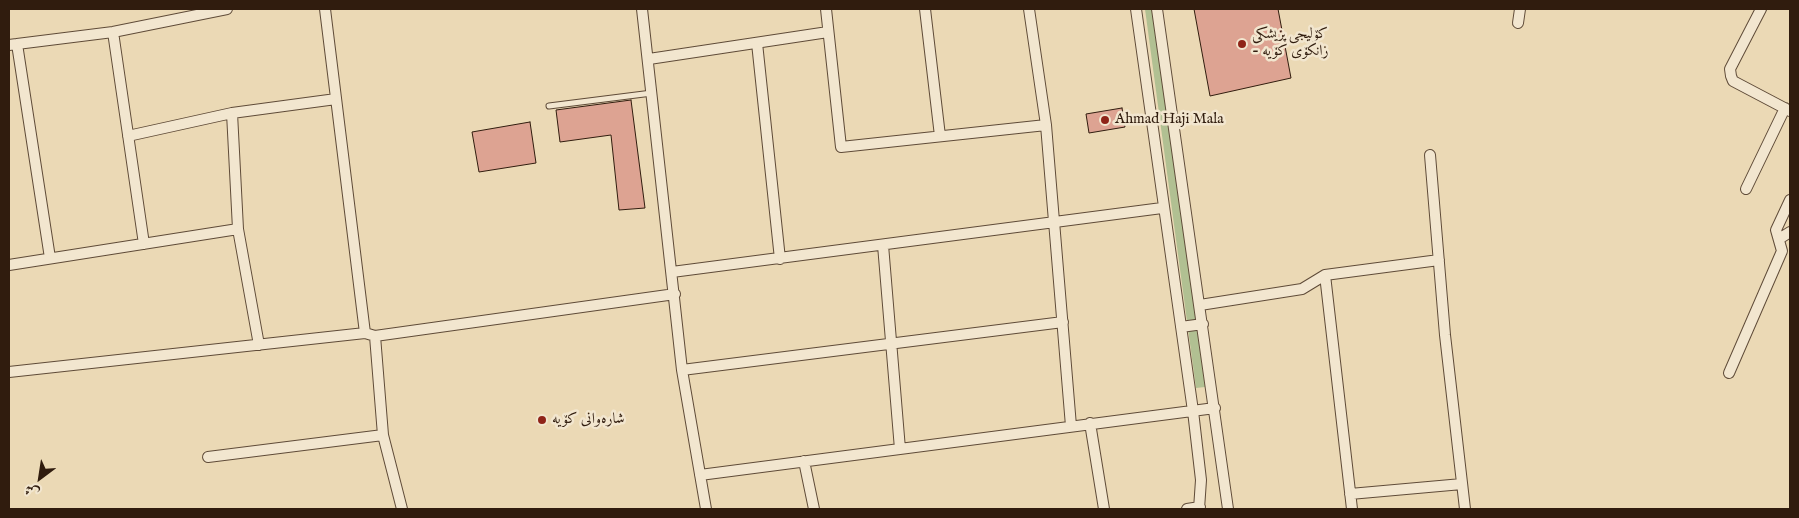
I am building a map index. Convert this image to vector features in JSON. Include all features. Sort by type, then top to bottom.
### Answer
[{"type":"street","points":[[50,258],[13,45],[112,32],[228,9]]},
{"type":"street","points":[[325,9],[383,435],[402,509]]},
{"type":"street","points":[[642,9],[682,370],[706,509]]},
{"type":"street","points":[[826,9],[841,147],[1046,125]]},
{"type":"street","points":[[925,9],[940,136]]},
{"type":"street","points":[[1028,9],[1046,125],[1072,426]]},
{"type":"street","points":[[1136,9],[1162,208],[1193,411],[1200,480],[1200,508],[1187,509]]},
{"type":"street","points":[[1157,9],[1228,509]]},
{"type":"street","points":[[1518,23],[1520,9]]},
{"type":"street","points":[[1746,189],[1788,110],[1733,81],[1731,76],[1730,69],[1761,9]]},
{"type":"street","points":[[112,32],[144,244]]},
{"type":"street","points":[[649,59],[828,32]]},
{"type":"street","points":[[757,43],[780,259]]},
{"type":"street","points":[[128,136],[232,113],[336,100]]},
{"type":"street","points":[[232,113],[238,229],[259,345]]},
{"type":"street","points":[[1430,155],[1465,509]]},
{"type":"street","points":[[1730,373],[1782,251],[1776,230],[1790,200]]},
{"type":"street","points":[[672,272],[1162,208]]},
{"type":"street","points":[[9,265],[238,229]]},
{"type":"street","points":[[1779,239],[1790,232]]},
{"type":"street","points":[[883,245],[900,449]]},
{"type":"street","points":[[1200,305],[1302,289],[1325,275],[1439,260]]},
{"type":"street","points":[[1325,275],[1352,509]]},
{"type":"street","points":[[9,372],[370,334],[674,294]]},
{"type":"street","points":[[682,370],[1063,322]]},
{"type":"street","points":[[1180,327],[1203,324]]},
{"type":"street","points":[[700,475],[1215,408]]},
{"type":"street","points":[[1090,424],[1104,509]]},
{"type":"street","points":[[208,456],[383,435]]},
{"type":"street","points":[[804,462],[814,509]]},
{"type":"street","points":[[1350,494],[1462,484]]},
{"type":"lane","points":[[549,106],[652,93]]},
{"type":"green space","points":[[1145,9],[1153,9],[1205,387],[1196,388]]},
{"type":"building","name":"کۆلیجی پزیشکی - زانکۆی کۆیە","points":[[1194,9],[1278,9],[1291,78],[1210,96]]},
{"type":"building","points":[[631,100],[645,208],[619,210],[611,135],[560,142],[556,110]]},
{"type":"building","name":"Ahmad Haji Mala","points":[[1122,108],[1125,127],[1089,133],[1086,114]]},
{"type":"building","points":[[530,122],[536,163],[479,172],[472,132]]},
{"type":"place","name":"کۆلیجی پزیشکی - زانکۆی کۆیە","points":[[1242,44]]},
{"type":"place","name":"Ahmad Haji Mala","points":[[1105,120]]},
{"type":"place","name":"شارەوانی کۆیە","points":[[542,420]]}]
